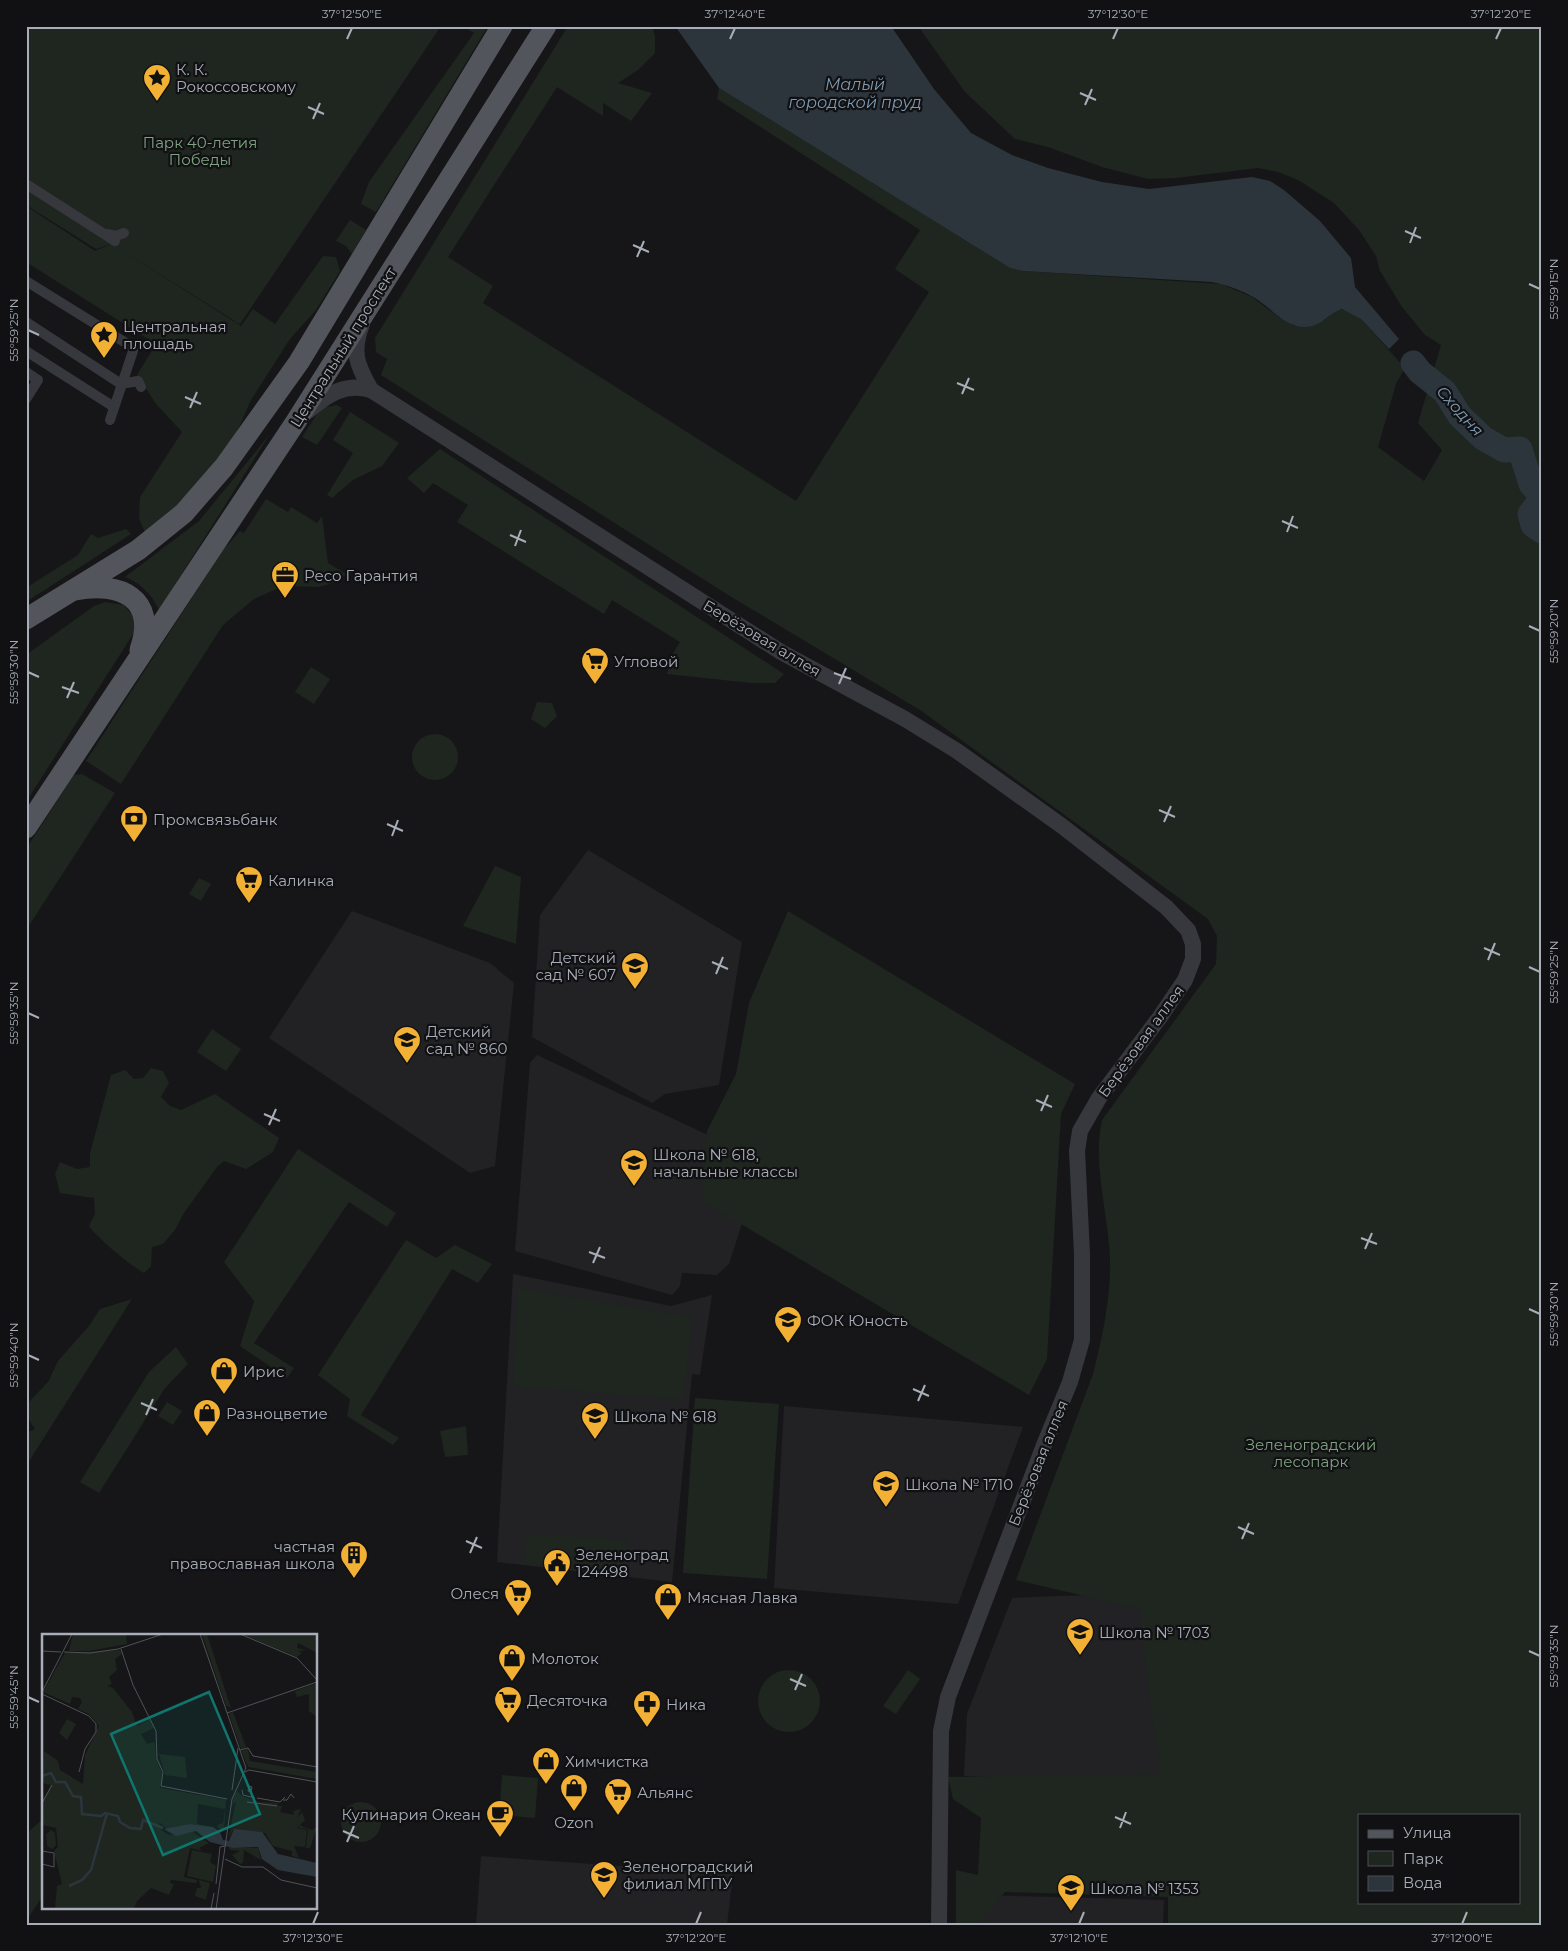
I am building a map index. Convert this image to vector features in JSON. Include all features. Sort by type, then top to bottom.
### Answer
[{"type":"main road","name":"Центральный проспект","points":[[26,619],[138,550],[184,513],[224,467],[299,362],[502,26]]},
{"type":"main road","name":"Центральный проспект","points":[[26,828],[295,422],[546,26]]},
{"type":"main road","name":"Центральный проспект","points":[[70,591],[89,587],[107,588],[132,597],[140,606],[145,617],[142,642],[134,664]]},
{"type":"street","points":[[26,184],[115,241]]},
{"type":"street","points":[[101,233],[116,236],[124,233]]},
{"type":"street","points":[[26,280],[134,348],[110,420]]},
{"type":"street","points":[[368,305],[359,332],[356,354],[358,366],[371,390]]},
{"type":"street","points":[[26,322],[121,384],[138,381],[141,387]]},
{"type":"street","points":[[26,351],[114,407]]},
{"type":"street","points":[[26,372],[38,380],[26,398]]},
{"type":"street","points":[[295,422],[324,397],[336,391],[348,387],[371,390]]},
{"type":"street","name":"Берёзовая аллея","points":[[371,390],[781,652],[905,719],[957,751],[1062,826],[1166,906],[1188,930],[1193,944],[1193,959],[1185,980],[1098,1098],[1080,1131],[1077,1151],[1082,1254],[1082,1340],[1070,1382],[948,1697],[941,1731],[939,1925]]},
{"type":"shaded area","name":"Детский сад № 607","points":[[588,850],[742,942],[719,1085],[665,1094],[652,1103],[532,1037],[540,915]]},
{"type":"shaded area","name":"Детский сад № 860","points":[[352,911],[490,963],[514,983],[495,1166],[470,1173],[269,1038]]},
{"type":"shaded area","name":"Школа № 618, начальные классы","points":[[537,1055],[740,1150],[746,1211],[729,1264],[717,1275],[682,1273],[680,1286],[672,1295],[515,1251],[530,1063]]},
{"type":"shaded area","name":"Школа № 618","points":[[513,1274],[671,1306],[712,1295],[700,1375],[692,1374],[672,1582],[497,1562]]},
{"type":"shaded area","name":"Школа № 1710","points":[[784,1406],[1023,1427],[958,1604],[774,1588]]},
{"type":"shaded area","name":"Школа № 1703","points":[[1138,1593],[1170,1786],[964,1776],[967,1714],[1012,1598]]},
{"type":"shaded area","name":"Зеленоградский филиал МГПУ","points":[[481,1856],[733,1874],[727,1925],[476,1925]]},
{"type":"shaded area","name":"Школа № 1353","points":[[980,1895],[1164,1900],[1163,1925],[979,1925]]},
{"type":"green space","name":"Парк 40-летия Победы","points":[[26,26],[441,26],[240,324],[235,322],[241,326],[253,309],[275,324],[323,256],[336,257],[340,271],[316,310],[290,339],[251,400],[237,432],[213,465],[182,502],[145,532],[139,519],[140,497],[182,432],[156,404],[137,375],[156,344],[26,262],[26,206],[95,251],[111,244],[96,249],[26,205]],"holes":[[[116,247],[235,321],[235,322]]]},
{"type":"green space","points":[[463,26],[488,26],[376,212],[361,204],[369,182],[474,33]]},
{"type":"green space","name":"Зеленоградский лесопарк","points":[[568,26],[652,26],[655,36],[655,53],[638,70],[618,83],[652,93],[631,121],[603,103],[603,116],[557,87],[448,257],[493,286],[483,303],[796,501],[929,292],[895,269],[920,230],[717,99],[719,88],[1010,268],[1023,271],[1221,284],[1252,297],[1294,326],[1303,326],[1326,319],[1337,310],[1347,310],[1361,319],[1405,368],[1396,384],[1378,447],[1424,481],[1442,450],[1418,423],[1441,345],[1425,335],[1402,307],[1380,271],[1376,256],[1359,230],[1334,203],[1298,180],[1278,172],[1258,168],[1176,178],[1148,179],[1102,167],[1048,147],[1015,139],[965,92],[918,26],[1542,26],[1542,1925],[1168,1925],[1168,1897],[1005,1892],[979,1925],[956,1925],[956,1870],[978,1875],[981,1818],[953,1799],[948,1777],[1161,1774],[1149,1695],[1140,1609],[1016,1580],[1093,1374],[1103,1332],[1109,1289],[1110,1261],[1099,1155],[1099,1137],[1102,1120],[1216,964],[1217,936],[1208,919],[920,710],[733,598],[381,375],[387,359],[376,352],[375,338]]},
{"type":"green space","points":[[350,220],[366,230],[352,254],[346,246],[336,241]]},
{"type":"green space","points":[[337,405],[342,408],[317,445],[302,437],[321,408]]},
{"type":"green space","points":[[350,412],[399,443],[382,466],[353,480],[332,498],[327,495],[353,453],[333,440]]},
{"type":"green space","points":[[270,434],[159,610],[145,590],[125,577],[199,521]]},
{"type":"green space","points":[[440,449],[784,674],[775,683],[751,683],[667,674],[671,657],[680,642],[612,600],[604,614],[457,522],[468,505],[433,483],[424,493],[407,478]]},
{"type":"green space","points":[[266,499],[288,512],[291,507],[317,523],[322,516],[328,563],[346,574],[339,581],[319,587],[283,586],[254,599],[223,625],[121,784],[86,761],[223,550],[240,531],[244,533]]},
{"type":"green space","points":[[126,529],[131,534],[26,602],[26,585],[29,586],[78,555],[91,534],[98,538]]},
{"type":"green space","points":[[105,602],[124,605],[136,620],[135,631],[26,802],[26,655],[94,606]]},
{"type":"green space","points":[[311,667],[330,679],[314,704],[295,692]]},
{"type":"green space","points":[[537,702],[552,703],[557,716],[545,728],[531,719]]},
{"type":"green space","points":[[430,734],[440,734],[454,744],[458,757],[454,770],[448,776],[440,780],[430,780],[416,770],[412,762],[412,752],[422,738]]},
{"type":"green space","points":[[82,774],[115,793],[26,930],[26,849],[74,775]]},
{"type":"green space","points":[[495,866],[521,877],[516,944],[463,926]]},
{"type":"green space","points":[[199,878],[211,884],[201,901],[189,894]]},
{"type":"green space","points":[[788,911],[1075,1084],[1061,1114],[1047,1359],[1029,1395],[702,1201],[707,1131],[736,1074],[749,1003]]},
{"type":"green space","points":[[212,1029],[241,1049],[226,1071],[197,1052]]},
{"type":"green space","points":[[151,1068],[163,1071],[169,1083],[161,1097],[170,1106],[181,1110],[215,1094],[279,1138],[273,1152],[246,1169],[224,1161],[217,1167],[184,1213],[175,1230],[163,1244],[152,1247],[151,1266],[144,1273],[115,1251],[89,1226],[95,1214],[94,1198],[60,1193],[55,1174],[60,1162],[77,1169],[90,1167],[90,1153],[111,1075],[125,1070],[134,1079],[143,1078]]},
{"type":"green space","points":[[298,1149],[396,1213],[387,1227],[349,1202],[254,1343],[294,1368],[287,1378],[240,1346],[254,1301],[224,1262]]},
{"type":"green space","points":[[406,1240],[436,1258],[455,1245],[492,1264],[478,1283],[452,1269],[361,1415],[399,1438],[393,1445],[347,1416],[350,1399],[318,1375]]},
{"type":"green space","points":[[518,1288],[693,1317],[683,1399],[513,1386]]},
{"type":"green space","points":[[132,1299],[26,1466],[26,1433],[35,1429],[26,1415],[26,1405],[48,1382],[58,1361],[89,1326],[100,1309]]},
{"type":"green space","points":[[176,1347],[188,1364],[165,1388],[99,1493],[80,1482],[149,1372]]},
{"type":"green space","points":[[695,1398],[779,1404],[767,1579],[683,1573]]},
{"type":"green space","points":[[167,1402],[182,1411],[173,1425],[158,1416]]},
{"type":"green space","points":[[466,1426],[468,1455],[445,1457],[440,1431]]},
{"type":"green space","points":[[527,1534],[628,1540],[626,1571],[524,1562]]},
{"type":"green space","points":[[783,1670],[795,1670],[811,1679],[818,1689],[820,1701],[818,1713],[811,1723],[795,1732],[783,1732],[772,1727],[763,1718],[758,1707],[758,1695],[763,1684],[772,1675]]},
{"type":"green space","points":[[908,1670],[920,1679],[896,1714],[883,1706]]},
{"type":"green space","points":[[502,1775],[538,1778],[535,1818],[499,1815]]},
{"type":"green space","points":[[365,1802],[372,1805],[378,1811],[381,1822],[380,1830],[372,1839],[365,1842],[357,1842],[350,1839],[342,1830],[341,1818],[344,1811],[353,1803]]},
{"type":"green space","points":[[42,1820],[42,1897],[26,1921],[26,1834]]},
{"type":"water","name":"Малый городской пруд","points":[[675,26],[891,26],[934,89],[971,133],[1012,155],[1048,168],[1102,182],[1149,189],[1252,177],[1270,181],[1284,190],[1320,221],[1351,258],[1355,287],[1399,339],[1389,349],[1361,319],[1342,309],[1334,312],[1316,325],[1296,326],[1288,323],[1250,295],[1212,282],[1023,271],[1010,268],[719,88]]},
{"type":"waterway","name":"Сходня","points":[[1413,363],[1420,372],[1445,392],[1460,416],[1483,438],[1504,450],[1520,449],[1531,484],[1542,497]]},
{"type":"waterway","name":"Сходня","points":[[1542,498],[1530,514],[1533,525],[1542,531]]},
{"type":"place","name":"К. К. Рокоссовскому","points":[[157,102]]},
{"type":"place","name":"Центральная площадь","points":[[104,359]]},
{"type":"place","name":"Ресо Гарантия","points":[[285,599]]},
{"type":"place","name":"Угловой","points":[[595,685]]},
{"type":"place","name":"Промсвязьбанк","points":[[134,843]]},
{"type":"place","name":"Калинка","points":[[249,904]]},
{"type":"place","name":"Детский сад № 607","points":[[635,990]]},
{"type":"place","name":"Детский сад № 860","points":[[407,1064]]},
{"type":"place","name":"Школа № 618, начальные классы","points":[[634,1187]]},
{"type":"place","name":"ФОК Юность","points":[[788,1344]]},
{"type":"place","name":"Ирис","points":[[224,1395]]},
{"type":"place","name":"Разноцветие","points":[[207,1437]]},
{"type":"place","name":"Школа № 618","points":[[595,1440]]},
{"type":"place","name":"Школа № 1710","points":[[886,1508]]},
{"type":"place","name":"частная православная школа","points":[[354,1579]]},
{"type":"place","name":"Зеленоград 124498","points":[[557,1587]]},
{"type":"place","name":"Олеся","points":[[518,1617]]},
{"type":"place","name":"Мясная Лавка","points":[[668,1621]]},
{"type":"place","name":"Школа № 1703","points":[[1080,1656]]},
{"type":"place","name":"Молоток","points":[[512,1682]]},
{"type":"place","name":"Десяточка","points":[[508,1724]]},
{"type":"place","name":"Ника","points":[[647,1728]]},
{"type":"place","name":"Химчистка","points":[[546,1785]]},
{"type":"place","name":"Ozon","points":[[574,1812]]},
{"type":"place","name":"Альянс","points":[[618,1816]]},
{"type":"place","name":"Кулинария Океан","points":[[500,1838]]},
{"type":"place","name":"Зеленоградский филиал МГПУ","points":[[604,1899]]},
{"type":"place","name":"Школа № 1353","points":[[1071,1912]]}]
